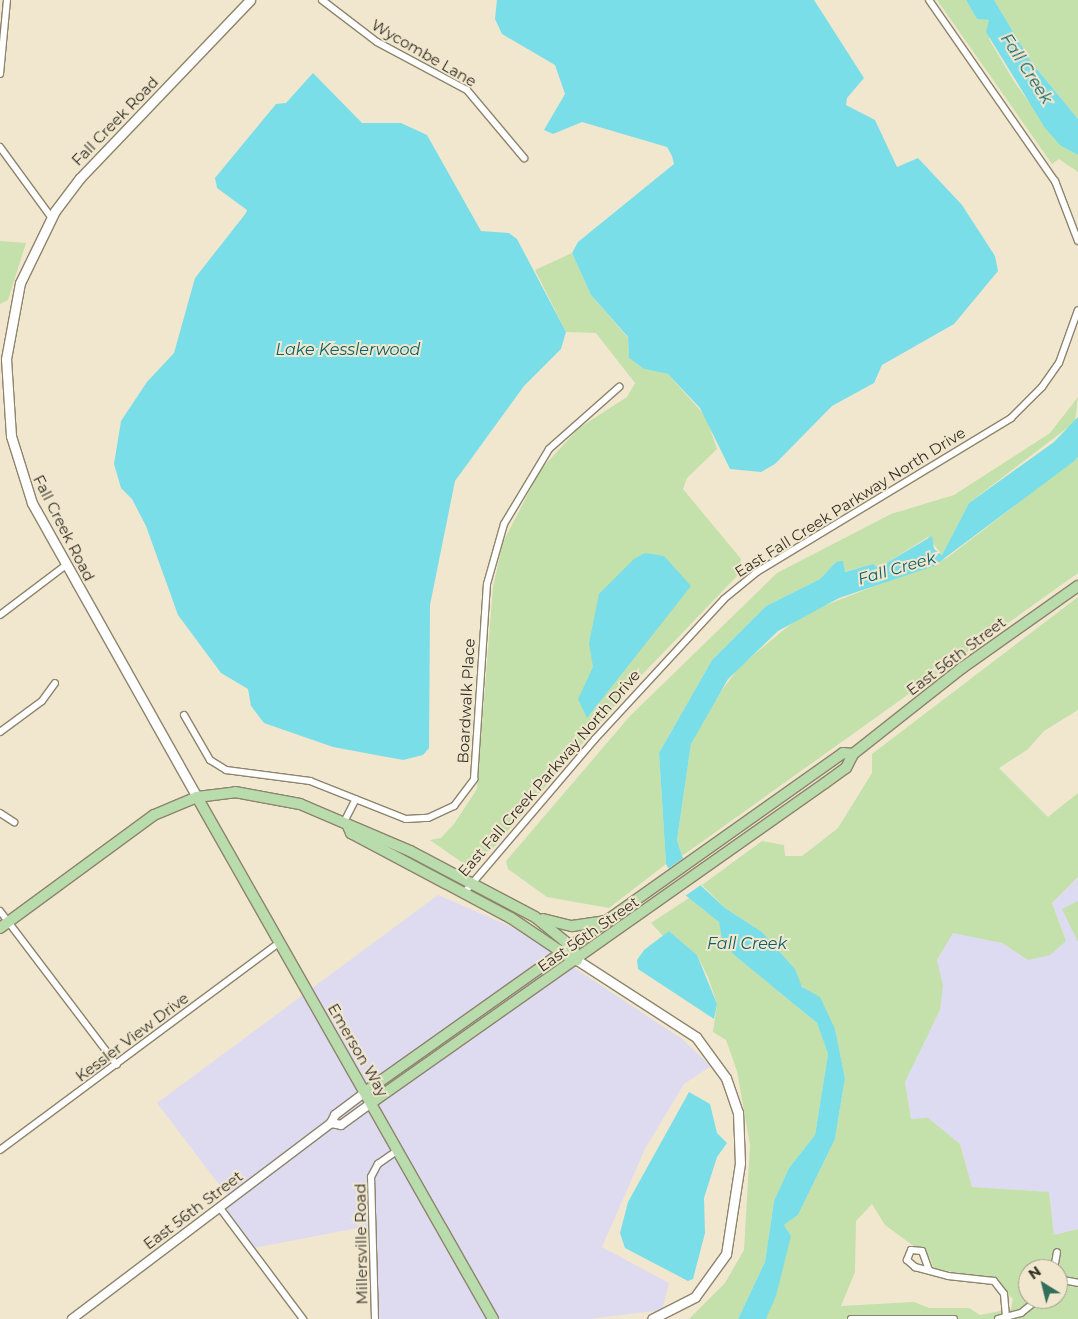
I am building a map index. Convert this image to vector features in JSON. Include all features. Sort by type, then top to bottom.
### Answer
[{"type":"main road","name":"Fall Creek Road","points":[[197,797],[66,566],[20,474],[8,420],[3,383],[18,292],[51,217],[80,178],[250,0]]},
{"type":"main road","name":"East 56th Street","points":[[372,1103],[661,901],[846,768],[853,754],[1078,586]]},
{"type":"main road","name":"East 56th Street","points":[[365,1092],[573,948],[843,753],[853,754]]},
{"type":"main road","points":[[0,928],[137,826],[197,797],[232,792],[278,798],[346,825],[360,827],[470,881],[535,917],[573,948],[577,960]]},
{"type":"main road","name":"Emerson Way","points":[[197,797],[493,1319]]},
{"type":"main road","points":[[346,825],[351,833],[464,893],[577,960],[696,1038],[726,1078],[738,1112],[741,1158],[726,1254],[695,1297],[652,1319]]},
{"type":"main road","points":[[535,917],[568,926],[612,920]]},
{"type":"street","points":[[0,74],[7,0]]},
{"type":"street","name":"Wycombe Lane","points":[[322,0],[377,42],[469,92],[524,158]]},
{"type":"street","points":[[929,0],[1055,181],[1078,241]]},
{"type":"street","points":[[0,147],[51,217]]},
{"type":"street","name":"East Fall Creek Parkway North Drive","points":[[464,893],[470,881],[731,593],[757,572],[1022,408],[1058,363],[1078,310]]},
{"type":"street","name":"Boardwalk Place","points":[[184,716],[208,758],[220,768],[297,778],[356,798],[393,815],[415,819],[444,813],[465,795],[475,772],[483,626],[497,542],[515,501],[549,449],[619,387]]},
{"type":"street","points":[[0,615],[66,566]]},
{"type":"street","points":[[0,732],[42,701],[55,683]]},
{"type":"street","points":[[346,825],[356,798]]},
{"type":"street","points":[[0,814],[14,822]]},
{"type":"street","points":[[0,910],[116,1064]]},
{"type":"street","name":"Kessler View Drive","points":[[0,1150],[279,943]]},
{"type":"street","name":"East 56th Street","points":[[72,1319],[331,1123],[335,1114],[365,1092]]},
{"type":"street","name":"East 56th Street","points":[[331,1123],[341,1125],[372,1103]]},
{"type":"street","name":"Millersville Road","points":[[375,1319],[371,1177],[378,1164],[398,1150]]},
{"type":"street","points":[[220,1208],[303,1319]]},
{"type":"street","points":[[1056,1259],[1057,1252]]},
{"type":"street","points":[[929,1270],[993,1280],[1004,1294],[1006,1318]]},
{"type":"street","points":[[998,1319],[1006,1318],[1028,1309]]},
{"type":"street","points":[[850,1319],[954,1319]]},
{"type":"shaded area","points":[[1078,877],[1078,1229],[1054,1235],[1049,1192],[972,1187],[960,1144],[911,1119],[905,1082],[940,1010],[937,960],[953,932],[1002,943],[1028,960],[1066,941],[1052,903]]},
{"type":"shaded area","points":[[438,895],[514,928],[682,1039],[711,1066],[684,1084],[645,1149],[602,1247],[669,1283],[662,1310],[590,1319],[371,1319],[368,1226],[254,1248],[220,1200],[227,1195],[157,1103]]},
{"type":"green space","points":[[937,0],[966,0],[977,19],[989,20],[989,39],[1015,83],[1061,146],[1078,155],[1078,172],[1059,159],[1052,164]]},
{"type":"green space","points":[[994,0],[1078,0],[1078,119],[1032,63]]},
{"type":"green space","points":[[0,241],[26,243],[8,300],[0,304]]},
{"type":"green space","points":[[572,253],[591,295],[628,338],[629,358],[644,369],[668,374],[706,417],[717,449],[687,478],[683,489],[741,559],[738,575],[634,683],[494,847],[467,866],[430,840],[441,838],[454,824],[477,789],[493,587],[503,542],[541,469],[579,428],[627,397],[635,383],[596,333],[566,332],[535,270]]},
{"type":"green space","points":[[1078,397],[1075,422],[969,503],[942,555],[928,537],[877,569],[873,564],[844,572],[836,562],[820,579],[766,606],[712,660],[659,753],[666,864],[609,908],[547,897],[508,869],[506,861],[630,716],[777,573],[891,514],[954,495],[1050,433]]},
{"type":"green space","points":[[1078,457],[1078,573],[682,856],[677,840],[691,744],[709,708],[739,667],[803,614],[947,558]]},
{"type":"green space","points":[[1078,597],[1078,710],[1044,731],[1027,750],[999,768],[1048,817],[1078,793],[1078,877],[1052,903],[1066,941],[1050,955],[1028,960],[1002,943],[953,933],[937,960],[943,986],[940,1010],[905,1082],[911,1119],[928,1118],[960,1144],[972,1187],[1049,1192],[1054,1235],[1078,1229],[1078,1319],[766,1319],[791,1236],[784,1225],[798,1215],[835,1139],[845,1078],[835,1029],[796,978],[795,969],[762,932],[725,908],[702,885],[762,841],[784,845],[785,856],[802,856],[838,828],[872,773],[872,754]],"holes":[[[872,1204],[885,1225],[930,1258],[934,1269],[993,1278],[1013,1299],[1011,1309],[980,1315],[969,1308],[929,1308],[914,1302],[841,1306],[855,1272],[856,1221]]]},
{"type":"green space","points":[[692,896],[719,922],[734,955],[817,1023],[828,1054],[815,1135],[789,1168],[774,1201],[765,1262],[738,1319],[689,1319],[725,1283],[744,1250],[750,1145],[737,1071],[726,1040],[713,1032],[717,1004],[708,977],[697,955],[669,931],[663,936],[651,923]]},
{"type":"green space","points":[[1078,901],[1078,942],[1062,909]]},
{"type":"water","points":[[497,0],[814,0],[864,78],[847,98],[846,105],[875,120],[897,167],[918,158],[962,205],[995,256],[998,271],[954,324],[882,365],[874,383],[832,406],[775,464],[761,472],[730,469],[700,408],[668,374],[644,369],[629,358],[628,337],[591,295],[572,253],[578,242],[674,164],[672,156],[667,147],[582,122],[553,134],[544,130],[565,94],[555,65],[502,34],[495,19]]},
{"type":"water","name":"Fall Creek","points":[[966,0],[994,0],[1032,63],[1078,119],[1078,155],[1061,146],[1045,128],[986,32],[989,20],[977,19]]},
{"type":"water","name":"Lake Kesslerwood","points":[[313,73],[362,123],[401,123],[427,135],[481,231],[509,233],[517,239],[566,332],[561,349],[524,386],[455,481],[430,605],[429,748],[423,755],[403,760],[333,747],[264,723],[251,706],[248,689],[221,673],[178,615],[146,526],[132,499],[121,488],[114,464],[121,421],[147,382],[174,353],[195,278],[246,213],[247,210],[217,188],[215,178],[276,104],[286,103]]},
{"type":"water","name":"Fall Creek","points":[[1078,417],[1078,457],[1073,462],[934,566],[839,598],[778,631],[728,679],[691,744],[677,840],[682,856],[698,883],[725,908],[762,932],[795,969],[802,987],[820,997],[835,1029],[845,1078],[835,1139],[798,1215],[784,1225],[791,1236],[776,1296],[766,1319],[738,1319],[765,1262],[774,1201],[789,1168],[815,1135],[828,1054],[817,1023],[734,955],[722,938],[719,922],[684,894],[666,864],[659,753],[712,660],[766,606],[820,579],[836,562],[843,561],[845,572],[873,564],[878,568],[932,536],[934,549],[942,555],[969,503],[1054,442]]},
{"type":"water","points":[[645,553],[664,556],[691,586],[587,718],[578,699],[593,667],[589,643],[599,594],[634,559]]},
{"type":"water","points":[[669,931],[697,955],[717,1004],[714,1019],[638,969],[637,960],[644,950]]},
{"type":"water","points":[[689,1092],[710,1104],[717,1133],[727,1143],[717,1157],[704,1198],[705,1233],[693,1279],[688,1281],[625,1248],[620,1233],[628,1202]]},
{"type":"pier","points":[[685,857],[703,883],[685,896],[667,870]]}]
